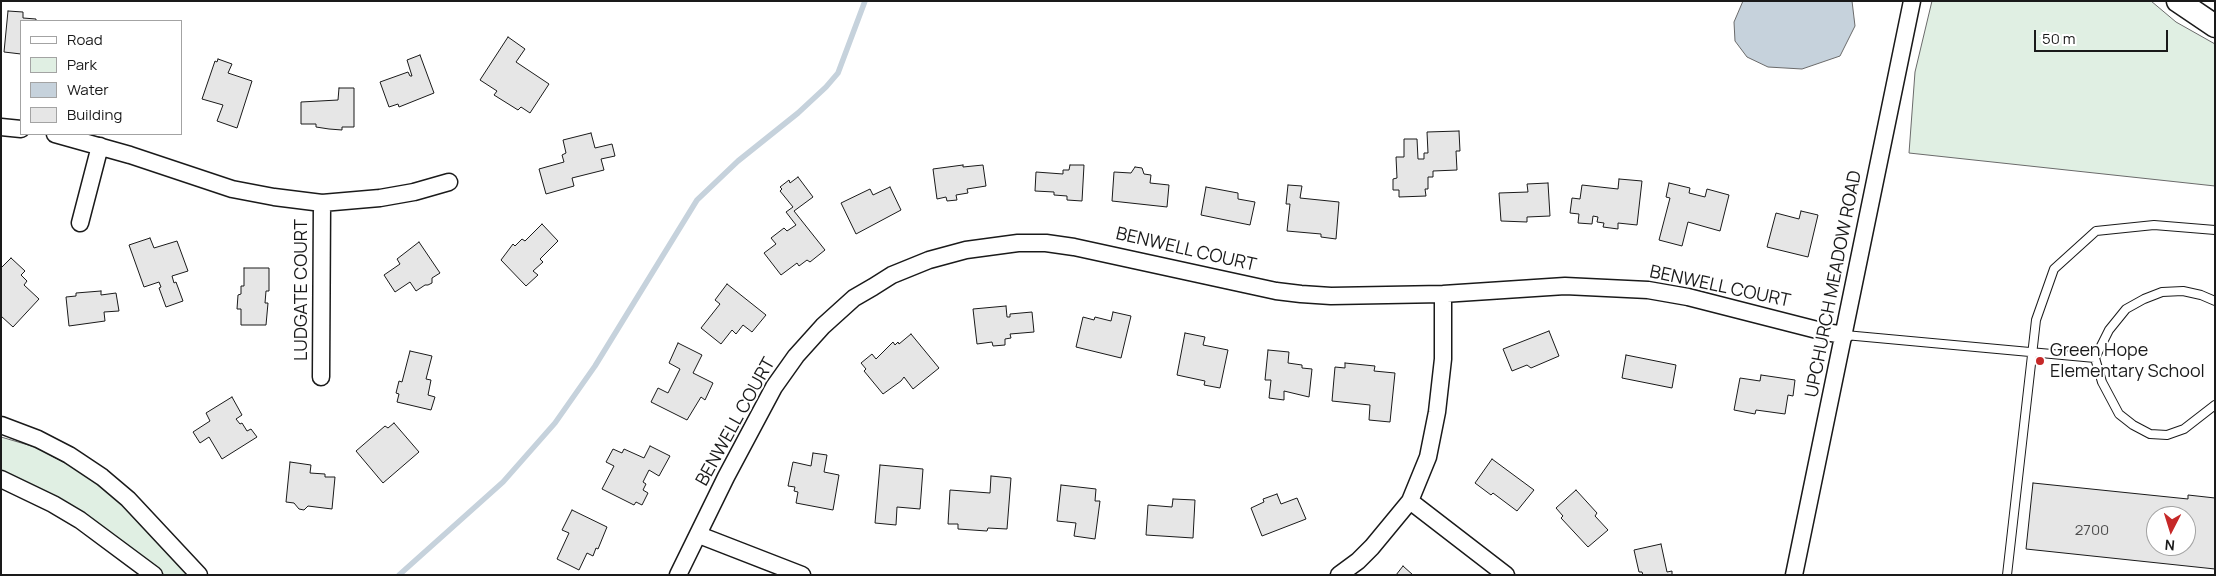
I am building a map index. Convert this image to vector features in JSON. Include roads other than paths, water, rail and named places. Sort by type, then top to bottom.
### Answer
[{"type":"street","name":"UPCHURCH MEADOW ROAD","points":[[1794,575],[1845,335],[1912,1]]},
{"type":"street","points":[[2178,1],[2215,26]]},
{"type":"street","points":[[1,127],[20,129]]},
{"type":"street","points":[[59,135],[100,146],[232,189],[322,203],[380,198],[414,192],[449,182]]},
{"type":"street","points":[[80,224],[100,146]]},
{"type":"street","name":"LUDGATE COURT","points":[[321,376],[322,203]]},
{"type":"street","name":"BENWELL COURT","points":[[678,575],[774,386],[796,356],[823,326],[854,298],[892,275],[929,260],[992,246],[1046,243],[1105,253],[1276,291],[1330,296],[1443,294],[1565,286],[1648,290],[1688,297],[1825,332],[1845,335]]},
{"type":"street","points":[[1339,575],[1367,552],[1410,501],[1428,457],[1437,412],[1442,359],[1443,294]]},
{"type":"street","points":[[1,425],[38,439],[69,455],[102,477],[128,499],[199,575]]},
{"type":"street","points":[[1,479],[54,504],[80,520],[154,575]]},
{"type":"street","points":[[1410,501],[1506,575]]},
{"type":"street","points":[[699,535],[802,575]]},
{"type":"lane","points":[[2007,575],[2036,320],[2054,269],[2096,231],[2154,225],[2215,230]]},
{"type":"lane","points":[[2215,302],[2201,295],[2183,291],[2162,292],[2144,299],[2126,309],[2109,330],[2095,358],[2102,382],[2119,414],[2133,425],[2150,434],[2168,435],[2184,429],[2215,405]]},
{"type":"lane","points":[[1845,335],[2095,358]]},
{"type":"water","points":[[1743,1],[1852,1],[1855,26],[1840,56],[1802,69],[1768,67],[1747,57],[1735,41],[1734,22]]},
{"type":"waterway","points":[[399,575],[503,482],[555,423],[595,366],[697,200],[738,161],[798,113],[838,73],[865,1]]},
{"type":"place","name":"Green Hope Elementary School","points":[[2040,361]]}]
